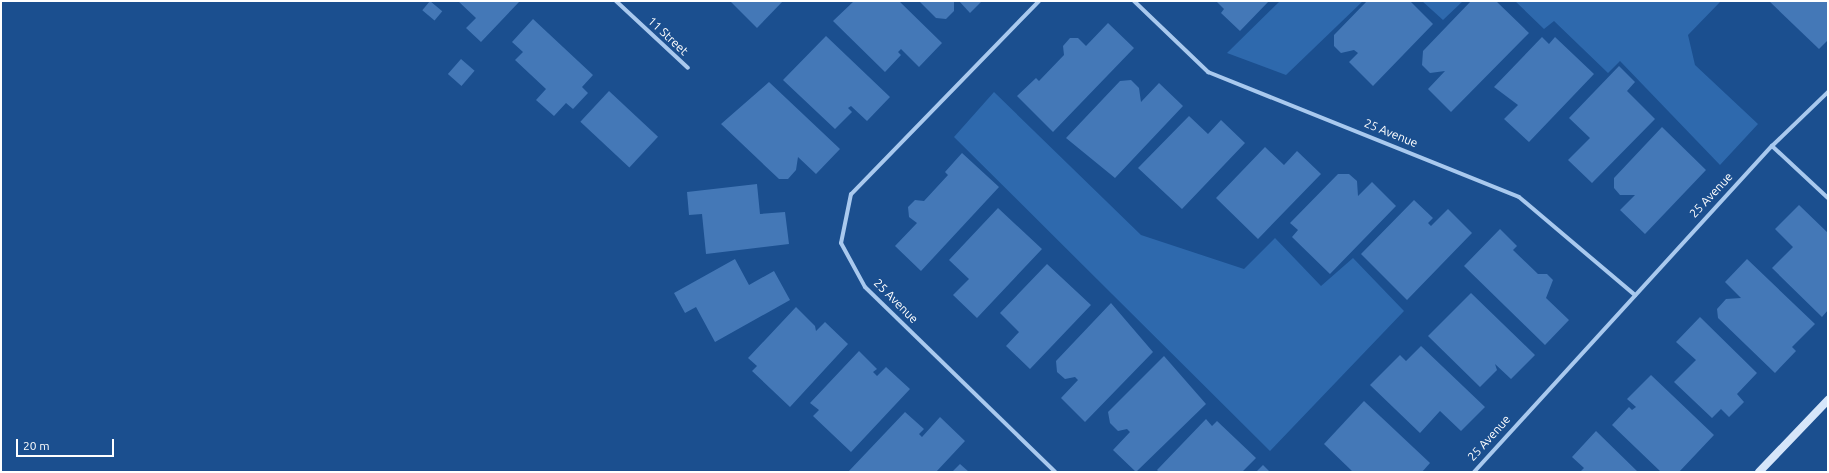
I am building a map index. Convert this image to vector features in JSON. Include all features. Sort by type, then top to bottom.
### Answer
[{"type":"street","name":"11 Street","points":[[616,1],[688,68]]},
{"type":"street","name":"25 Avenue","points":[[1039,1],[851,194],[841,243],[865,287],[1055,472]]},
{"type":"street","name":"25 Avenue","points":[[1134,1],[1208,72],[1520,197],[1634,295]]},
{"type":"street","name":"25 Avenue","points":[[1474,472],[1634,295],[1772,146],[1828,92]]},
{"type":"street","points":[[1772,146],[1828,198]]},
{"type":"street","points":[[1759,472],[1828,400]]},
{"type":"shaded area","points":[[1280,1],[1363,1],[1286,75],[1227,53]]},
{"type":"shaded area","points":[[1422,1],[1463,1],[1443,20]]},
{"type":"shaded area","points":[[1515,1],[1721,1],[1688,35],[1695,65],[1758,124],[1720,165],[1620,61],[1608,73],[1554,21],[1544,29]]},
{"type":"shaded area","points":[[994,92],[1141,235],[1244,269],[1275,238],[1321,286],[1353,258],[1404,311],[1270,451],[954,137]]},
{"type":"building","points":[[430,1],[442,11],[435,20],[422,10]]},
{"type":"building","points":[[458,1],[519,2],[481,42],[466,28],[476,18]]},
{"type":"building","points":[[730,1],[783,1],[757,28]]},
{"type":"building","points":[[854,1],[899,1],[942,43],[919,67],[901,49],[898,52],[901,55],[885,72],[833,21]]},
{"type":"building","points":[[919,1],[954,1],[954,11],[946,19],[936,18]]},
{"type":"building","points":[[959,1],[982,1],[970,13]]},
{"type":"building","points":[[1216,1],[1269,1],[1240,31],[1221,13],[1224,9]]},
{"type":"building","points":[[1367,1],[1410,1],[1433,24],[1373,86],[1349,62],[1358,53],[1354,50],[1341,53],[1334,46],[1334,35]]},
{"type":"building","points":[[1471,1],[1496,1],[1529,33],[1451,112],[1428,89],[1445,71],[1430,73],[1422,65],[1423,51]]},
{"type":"building","points":[[1769,1],[1828,1],[1828,40],[1819,49]]},
{"type":"building","points":[[533,19],[593,75],[582,87],[588,93],[573,109],[566,103],[554,116],[536,100],[546,89],[515,60],[523,52],[512,42]]},
{"type":"building","points":[[1108,23],[1134,48],[1053,132],[1017,96],[1036,78],[1039,81],[1064,55],[1063,46],[1070,38],[1078,38],[1086,46]]},
{"type":"building","points":[[826,36],[890,97],[867,121],[851,106],[848,108],[852,112],[835,129],[783,80]]},
{"type":"building","points":[[1542,37],[1549,44],[1555,37],[1594,74],[1529,142],[1504,119],[1518,105],[1494,87]]},
{"type":"building","points":[[461,59],[475,71],[461,86],[448,74]]},
{"type":"building","points":[[1619,66],[1635,82],[1627,91],[1655,119],[1592,183],[1568,160],[1590,138],[1569,118]]},
{"type":"building","points":[[1131,80],[1139,88],[1141,102],[1159,83],[1183,106],[1115,178],[1066,138],[1120,81]]},
{"type":"building","points":[[769,82],[840,149],[816,174],[798,157],[796,170],[788,179],[779,179],[721,124]]},
{"type":"building","points":[[609,91],[658,137],[629,167],[580,122]]},
{"type":"building","points":[[1189,116],[1208,134],[1221,120],[1245,143],[1182,209],[1138,168]]},
{"type":"building","points":[[1662,127],[1706,170],[1645,234],[1620,210],[1635,195],[1620,195],[1614,188],[1614,178]]},
{"type":"building","points":[[1265,147],[1284,165],[1297,151],[1321,174],[1258,239],[1216,198]]},
{"type":"building","points":[[962,153],[999,187],[921,271],[895,246],[917,223],[909,217],[908,207],[915,200],[924,201],[948,175],[945,172]]},
{"type":"building","points":[[1338,174],[1349,174],[1357,181],[1358,196],[1372,182],[1396,206],[1330,274],[1292,237],[1298,230],[1290,223]]},
{"type":"building","points":[[757,184],[760,214],[785,212],[789,244],[706,254],[702,214],[689,215],[687,192]]},
{"type":"building","points":[[1414,200],[1433,218],[1428,223],[1431,226],[1448,209],[1472,233],[1407,300],[1361,254]]},
{"type":"building","points":[[1799,205],[1828,233],[1828,310],[1822,317],[1772,268],[1793,247],[1775,229]]},
{"type":"building","points":[[998,208],[1042,249],[977,318],[953,295],[969,279],[949,260]]},
{"type":"building","points":[[1500,229],[1517,246],[1513,250],[1538,274],[1547,274],[1553,280],[1546,298],[1569,320],[1545,345],[1464,266]]},
{"type":"building","points":[[735,259],[749,285],[774,271],[790,300],[715,342],[696,307],[685,313],[674,293]]},
{"type":"building","points":[[1747,259],[1815,324],[1792,347],[1796,351],[1775,373],[1718,318],[1717,309],[1726,299],[1741,298],[1725,282]]},
{"type":"building","points":[[1047,264],[1091,305],[1030,369],[1006,346],[1019,332],[1000,313]]},
{"type":"building","points":[[1471,293],[1535,355],[1511,379],[1495,364],[1497,370],[1480,387],[1428,336]]},
{"type":"building","points":[[1111,303],[1153,352],[1085,422],[1061,398],[1078,380],[1075,377],[1065,379],[1057,372],[1056,361]]},
{"type":"building","points":[[796,307],[815,326],[816,331],[825,322],[848,344],[790,407],[752,371],[757,366],[748,358]]},
{"type":"building","points":[[1700,317],[1757,373],[1737,394],[1744,402],[1729,417],[1721,409],[1712,418],[1674,382],[1696,360],[1676,342]]},
{"type":"building","points":[[1421,346],[1485,407],[1461,431],[1440,411],[1420,433],[1370,385],[1400,355],[1406,361]]},
{"type":"building","points":[[859,351],[877,369],[873,372],[877,376],[886,367],[910,389],[851,452],[813,416],[819,410],[810,403]]},
{"type":"building","points":[[1164,356],[1206,404],[1136,472],[1113,450],[1130,432],[1127,429],[1118,431],[1110,423],[1108,412]]},
{"type":"building","points":[[1651,375],[1714,435],[1679,472],[1661,472],[1612,425],[1629,407],[1632,410],[1636,407],[1627,399]]},
{"type":"building","points":[[1364,401],[1430,463],[1422,472],[1353,472],[1324,444]]},
{"type":"building","points":[[905,412],[924,429],[919,434],[922,437],[940,417],[965,441],[936,472],[848,472]]},
{"type":"building","points":[[1206,419],[1212,426],[1217,421],[1256,458],[1242,472],[1159,472],[1157,470]]},
{"type":"building","points":[[1596,431],[1638,472],[1580,472],[1584,468],[1572,457]]},
{"type":"building","points":[[960,464],[969,472],[952,472]]},
{"type":"building","points":[[1263,465],[1270,472],[1256,472]]}]
